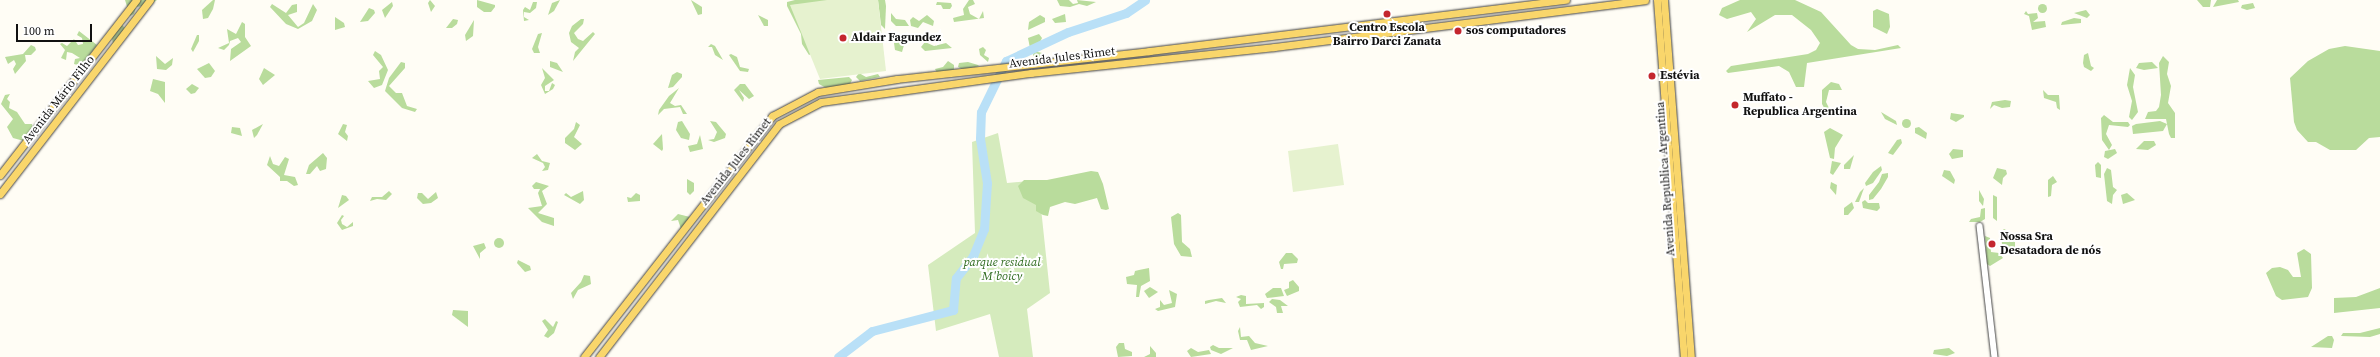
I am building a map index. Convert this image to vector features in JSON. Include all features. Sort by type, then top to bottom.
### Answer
[{"type":"main road","name":"Avenida Mário Filho","points":[[0,176],[136,0]]},
{"type":"main road","name":"Avenida Mário Filho","points":[[0,194],[150,0]]},
{"type":"main road","name":"Avenida Jules Rimet","points":[[584,357],[772,116],[818,92],[897,79],[1149,51],[1566,0]]},
{"type":"main road","name":"Avenida Jules Rimet","points":[[599,357],[779,124],[821,102],[1031,73],[1274,47],[1645,0]]},
{"type":"main road","name":"Avenida Republica Argentina","points":[[1657,0],[1684,357]]},
{"type":"main road","name":"Avenida Republica Argentina","points":[[1664,0],[1691,357]]},
{"type":"main road","points":[[1664,104],[1673,118]]},
{"type":"street","points":[[1980,226],[1995,357]]},
{"type":"green space","points":[[125,0],[157,0],[150,5],[136,7],[134,14],[130,16]]},
{"type":"green space","points":[[213,0],[215,0],[213,9],[208,18],[203,19],[202,10]]},
{"type":"green space","points":[[430,0],[435,6],[431,12],[428,3]]},
{"type":"green space","points":[[477,0],[495,5],[495,7],[491,12],[484,12],[477,7]]},
{"type":"green space","points":[[560,0],[554,11],[548,15],[552,3]]},
{"type":"green space","points":[[691,0],[702,7],[702,14],[698,15]]},
{"type":"green space","points":[[795,0],[849,0],[793,5],[813,53],[809,55],[802,44],[801,34],[787,6],[787,2]]},
{"type":"green space","name":"Aldair Fagundez","points":[[827,0],[878,0],[886,71],[820,79],[790,5]]},
{"type":"green space","points":[[878,0],[885,0],[885,29],[881,25]]},
{"type":"green space","points":[[969,0],[973,0],[975,4],[968,7],[970,14],[979,19],[954,22],[953,18],[964,15],[963,9]]},
{"type":"green space","points":[[1057,0],[1069,0],[1073,4],[1078,3],[1077,0],[1096,2],[1087,6],[1079,4],[1070,7],[1060,6]]},
{"type":"green space","points":[[1740,0],[1795,0],[1821,12],[1851,45],[1858,49],[1875,50],[1898,45],[1901,48],[1807,63],[1804,87],[1796,87],[1789,72],[1779,66],[1728,73],[1726,71],[1731,66],[1808,54],[1816,50],[1820,43],[1811,30],[1792,15],[1775,15],[1747,32],[1756,19],[1751,12],[1727,19],[1719,15],[1722,8]]},
{"type":"green space","points":[[2197,0],[2211,0],[2210,7],[2203,7]]},
{"type":"green space","points":[[2217,0],[2238,0],[2239,2],[2213,7]]},
{"type":"green space","points":[[392,2],[393,6],[385,18],[382,10]]},
{"type":"green space","points":[[533,2],[537,2],[536,8],[530,13],[524,12],[524,17],[529,20],[524,21],[523,10],[525,7],[530,10]]},
{"type":"green space","points":[[937,2],[951,3],[952,6],[950,9],[943,9],[941,5],[936,5]]},
{"type":"green space","points":[[2042,3],[2047,8],[2042,13],[2037,8]]},
{"type":"green space","points":[[2253,3],[2255,8],[2247,10],[2241,8],[2242,5]]},
{"type":"green space","points":[[272,4],[286,13],[292,5],[297,4],[297,12],[288,15],[298,27],[304,23],[313,4],[317,10],[312,21],[298,29],[286,24],[270,7]]},
{"type":"green space","points":[[369,8],[374,10],[375,13],[368,21],[360,22]]},
{"type":"green space","points":[[1877,9],[1889,14],[1890,27],[1887,34],[1873,27],[1873,11]]},
{"type":"green space","points":[[2086,10],[2090,15],[2087,18],[2074,13]]},
{"type":"green space","points":[[983,11],[984,18],[979,19]]},
{"type":"green space","points":[[2026,11],[2028,14],[2037,13],[2038,18],[2033,22],[2045,21],[2046,27],[2032,30],[2029,16],[2024,14]]},
{"type":"green space","points":[[891,13],[896,19],[905,20],[909,26],[896,26],[891,21]]},
{"type":"green space","points":[[1065,14],[1066,22],[1055,23],[1052,19]]},
{"type":"green space","points":[[758,15],[768,20],[768,26],[764,26]]},
{"type":"green space","points":[[927,15],[934,21],[933,26],[923,22],[918,28],[911,26],[910,20],[913,17],[919,21]]},
{"type":"green space","points":[[1040,15],[1045,18],[1045,22],[1028,30],[1029,22]]},
{"type":"green space","points":[[335,17],[344,23],[345,27],[335,30]]},
{"type":"green space","points":[[2074,18],[2081,19],[2081,23],[2061,25],[2062,22]]},
{"type":"green space","points":[[453,19],[458,20],[457,24],[452,28],[446,28]]},
{"type":"green space","points":[[581,19],[584,19],[583,24],[574,33],[578,39],[583,41],[593,32],[595,34],[573,61],[575,52],[579,48],[571,42],[569,33],[572,26]]},
{"type":"green space","points":[[474,20],[473,36],[466,41],[465,35]]},
{"type":"green space","points":[[242,22],[245,24],[245,37],[251,46],[230,61],[231,49],[241,42],[238,38],[230,41],[229,45],[224,50],[218,48],[229,43],[227,29],[236,34]]},
{"type":"green space","points":[[120,23],[125,28],[113,44],[112,38]]},
{"type":"green space","points":[[79,31],[97,45],[81,66],[74,64],[75,59],[80,58],[72,53],[67,52],[66,60],[61,58],[65,50],[60,44],[62,43],[67,46],[74,39],[78,45],[83,44],[82,38],[77,35]]},
{"type":"green space","points":[[542,33],[538,47],[540,53],[534,53],[532,49],[538,34]]},
{"type":"green space","points":[[1039,34],[1042,38],[1040,42],[1030,48],[1028,38]]},
{"type":"green space","points":[[197,35],[199,35],[199,41],[193,52],[191,49]]},
{"type":"green space","points":[[893,36],[897,37],[904,45],[902,52],[895,50]]},
{"type":"green space","points":[[925,42],[934,46],[946,43],[952,48],[925,51],[921,47]]},
{"type":"green space","points":[[711,44],[715,46],[723,60],[715,55],[712,47],[708,47]]},
{"type":"green space","points":[[31,45],[35,47],[36,50],[31,55],[25,55],[26,61],[15,74],[13,69],[16,64],[14,60],[8,64],[5,57],[23,54]]},
{"type":"green space","points":[[2345,46],[2380,51],[2380,137],[2369,138],[2356,150],[2330,150],[2316,142],[2308,142],[2297,130],[2294,122],[2290,78],[2308,61],[2329,49]]},
{"type":"green space","points":[[983,47],[986,50],[984,55],[989,58],[988,62],[980,55],[979,49]]},
{"type":"green space","points":[[375,51],[381,55],[388,70],[382,85],[374,88],[368,81],[380,79],[379,71],[383,67],[373,55]]},
{"type":"green space","points":[[1034,51],[1042,53],[1045,60],[1037,60],[1033,55]]},
{"type":"green space","points":[[2088,53],[2091,66],[2094,68],[2091,71],[2084,67],[2083,63],[2084,55]]},
{"type":"green space","points":[[731,54],[737,57],[740,67],[749,69],[748,72],[740,71],[729,55]]},
{"type":"green space","points":[[156,56],[165,64],[173,58],[172,65],[166,70],[157,69]]},
{"type":"green space","points":[[2163,56],[2169,62],[2167,74],[2171,86],[2168,103],[2175,113],[2175,138],[2171,138],[2169,134],[2166,119],[2145,119],[2148,112],[2156,111],[2159,107],[2161,95],[2159,63]]},
{"type":"green space","points":[[550,61],[557,63],[563,72],[550,67]]},
{"type":"green space","points":[[948,61],[954,65],[954,71],[937,73],[935,69],[943,67]]},
{"type":"green space","points":[[401,62],[405,63],[405,68],[389,86],[396,93],[402,93],[407,106],[417,109],[415,112],[402,108],[385,91],[389,78]]},
{"type":"green space","points":[[968,62],[979,66],[964,70],[958,67],[959,63]]},
{"type":"green space","points":[[2152,62],[2158,68],[2144,70],[2136,68],[2139,63]]},
{"type":"green space","points":[[209,63],[215,71],[211,77],[205,78],[197,69]]},
{"type":"green space","points":[[264,68],[275,75],[263,85],[259,79]]},
{"type":"green space","points":[[542,68],[554,80],[545,86],[545,91],[549,91],[552,83],[555,85],[553,89],[545,94],[541,85],[545,78]]},
{"type":"green space","points":[[2130,68],[2135,75],[2133,87],[2138,112],[2132,120],[2129,117],[2132,101],[2127,85]]},
{"type":"green space","points":[[677,72],[682,74],[682,77],[673,87],[668,88],[672,75]]},
{"type":"green space","points":[[859,73],[866,77],[878,74],[880,77],[860,81],[856,77]]},
{"type":"green space","points":[[849,77],[852,80],[850,84],[826,88],[819,84],[818,80]]},
{"type":"green space","points":[[153,79],[165,82],[165,103],[158,94],[150,91]]},
{"type":"green space","points":[[1831,82],[1839,84],[1842,90],[1829,90],[1826,102],[1831,112],[1827,113],[1822,104],[1822,90]]},
{"type":"green space","points":[[192,84],[199,88],[195,93],[191,94],[186,89]]},
{"type":"green space","points":[[740,84],[745,84],[754,96],[749,99],[739,90],[744,98],[743,102],[734,90]]},
{"type":"green space","points":[[679,88],[670,103],[675,106],[681,105],[687,114],[683,114],[680,107],[664,109],[658,115],[659,110],[669,96]]},
{"type":"green space","points":[[2043,90],[2048,95],[2059,95],[2060,110],[2057,108],[2056,102],[2044,98]]},
{"type":"green space","points":[[10,94],[7,99],[10,102],[9,108],[17,112],[25,124],[32,124],[33,129],[24,141],[13,138],[7,127],[13,119],[1,104],[5,95]]},
{"type":"green space","points":[[2005,100],[2011,101],[2010,107],[2002,108],[1994,105],[1990,109],[1992,102]]},
{"type":"green space","points":[[1881,112],[1896,121],[1897,125],[1885,119]]},
{"type":"green space","points":[[1951,113],[1964,115],[1964,117],[1956,122],[1950,119]]},
{"type":"green space","points":[[2104,115],[2113,122],[2128,122],[2130,125],[2128,127],[2109,125],[2106,134],[2112,145],[2109,150],[2102,140],[2101,118]]},
{"type":"green space","points":[[1906,118],[1911,123],[1906,128],[1901,123]]},
{"type":"green space","points":[[682,121],[690,134],[689,140],[681,138],[676,130],[678,122]]},
{"type":"green space","points":[[710,121],[716,122],[726,134],[725,138],[714,142],[708,140],[714,139],[717,132]]},
{"type":"green space","points":[[2160,121],[2167,124],[2163,131],[2133,134],[2132,126],[2136,124]]},
{"type":"green space","points":[[576,122],[580,125],[574,137],[582,144],[575,150],[565,143],[565,138],[574,129]]},
{"type":"green space","points":[[263,124],[257,135],[254,138],[252,130]]},
{"type":"green space","points":[[343,124],[347,125],[345,132],[348,136],[347,141],[338,134]]},
{"type":"green space","points":[[232,127],[240,128],[242,136],[231,133]]},
{"type":"green space","points":[[1919,127],[1927,133],[1926,139],[1915,133],[1915,128]]},
{"type":"green space","points":[[1830,128],[1843,135],[1835,148],[1834,159],[1830,158],[1824,132]]},
{"type":"green space","name":"parque residual M'boicy","points":[[998,133],[1007,183],[1038,180],[1050,293],[1027,309],[1033,357],[999,357],[990,314],[936,331],[928,265],[975,233],[972,142]]},
{"type":"green space","points":[[662,134],[663,149],[662,151],[653,144]]},
{"type":"green space","points":[[700,135],[703,149],[690,152],[688,146],[697,144]]},
{"type":"green space","points":[[1901,139],[1902,143],[1893,155],[1888,153],[1897,140]]},
{"type":"green space","points":[[2144,141],[2154,141],[2156,145],[2148,150],[2136,149]]},
{"type":"green space","points":[[1338,144],[1344,185],[1293,192],[1288,151]]},
{"type":"green space","points":[[1953,149],[1963,150],[1963,157],[1952,159],[1949,154]]},
{"type":"green space","points":[[2115,149],[2117,153],[2108,159],[2104,157],[2105,151]]},
{"type":"green space","points":[[323,153],[327,158],[326,169],[320,171],[317,166],[310,174],[306,174],[309,165]]},
{"type":"green space","points":[[537,154],[542,161],[550,163],[548,170],[542,171],[545,167],[543,163],[532,158]]},
{"type":"green space","points":[[1854,155],[1850,169],[1844,169],[1844,165]]},
{"type":"green space","points":[[270,156],[273,164],[279,166],[285,157],[289,159],[284,175],[295,177],[298,185],[294,186],[287,181],[280,181],[280,177],[267,165]]},
{"type":"green space","points":[[1832,161],[1841,163],[1833,175],[1830,173]]},
{"type":"green space","points":[[2098,162],[2101,165],[2101,178],[2096,177],[2095,165]]},
{"type":"green space","points":[[1881,166],[1882,170],[1873,183],[1866,186],[1865,183],[1873,172]]},
{"type":"green space","points":[[1997,168],[2006,170],[2007,174],[2003,178],[2002,185],[1993,178]]},
{"type":"green space","points":[[2107,168],[2111,170],[2113,187],[2117,190],[2113,195],[2112,204],[2107,201],[2104,174]]},
{"type":"green space","points":[[1944,170],[1950,171],[1955,180],[1954,184],[1942,176]]},
{"type":"green space","points":[[1091,171],[1098,172],[1103,184],[1109,209],[1101,209],[1097,198],[1075,204],[1065,202],[1050,207],[1048,216],[1043,215],[1036,211],[1036,205],[1023,198],[1018,186],[1024,180],[1047,180]]},
{"type":"green space","points":[[1888,173],[1888,177],[1881,189],[1873,199],[1869,200],[1869,195],[1879,182],[1882,174]]},
{"type":"green space","points":[[2053,176],[2057,182],[2052,185],[2051,196],[2048,197],[2048,180]]},
{"type":"green space","points":[[687,179],[694,183],[694,191],[690,195],[687,192]]},
{"type":"green space","points":[[536,182],[549,186],[542,191],[547,204],[538,213],[554,218],[554,226],[542,222],[528,208],[542,206],[538,193],[540,189],[534,189],[532,186]]},
{"type":"green space","points":[[1831,182],[1837,185],[1836,195],[1830,188]]},
{"type":"green space","points":[[1864,188],[1859,202],[1855,202],[1860,192]]},
{"type":"green space","points":[[1979,190],[1984,199],[1983,206],[1979,201]]},
{"type":"green space","points":[[389,191],[392,194],[386,200],[377,199],[370,201],[372,197],[382,197]]},
{"type":"green space","points":[[583,191],[584,200],[580,204],[564,195],[566,193],[571,197]]},
{"type":"green space","points":[[436,192],[438,198],[431,203],[423,204],[417,198],[418,193],[422,193],[428,199]]},
{"type":"green space","points":[[636,193],[640,195],[640,201],[628,202],[627,197],[631,198]]},
{"type":"green space","points":[[2127,193],[2135,200],[2123,204],[2121,195]]},
{"type":"green space","points":[[342,195],[346,196],[349,200],[338,208]]},
{"type":"green space","points":[[1993,195],[1997,197],[1997,221],[1993,218]]},
{"type":"green space","points":[[1865,200],[1868,203],[1879,203],[1880,208],[1877,211],[1863,208],[1862,202]]},
{"type":"green space","points":[[1852,202],[1854,208],[1848,215],[1844,215],[1844,208]]},
{"type":"green space","points":[[1985,208],[1985,219],[1980,222],[1969,222],[1971,219],[1980,217],[1981,209]]},
{"type":"green space","points":[[1178,213],[1181,215],[1182,242],[1190,249],[1192,257],[1181,256],[1174,244],[1171,217]]},
{"type":"green space","points":[[678,214],[690,217],[681,229],[678,220],[671,221]]},
{"type":"green space","points":[[342,215],[344,216],[341,220],[342,224],[347,227],[353,222],[353,226],[342,230],[337,223]]},
{"type":"green space","points":[[2004,229],[2010,232],[2015,242],[2015,249],[2009,252],[2002,245],[2001,232]]},
{"type":"green space","points":[[1985,236],[1990,238],[1991,252],[1999,253],[2003,258],[1990,266],[1987,264]]},
{"type":"green space","points":[[497,238],[501,238],[503,239],[503,247],[497,248],[494,245],[494,241]]},
{"type":"green space","points":[[484,243],[486,248],[480,253],[480,259],[473,246]]},
{"type":"green space","points":[[2304,249],[2311,254],[2312,288],[2308,297],[2282,300],[2276,296],[2266,273],[2272,268],[2280,267],[2288,270],[2293,277],[2301,277],[2297,253]]},
{"type":"green space","points":[[1286,253],[1292,253],[1298,259],[1297,263],[1284,264],[1283,269],[1281,269],[1279,262]]},
{"type":"green space","points":[[518,260],[530,266],[531,270],[525,272],[517,263]]},
{"type":"green space","points":[[1149,268],[1150,281],[1141,286],[1139,297],[1136,297],[1137,285],[1127,284],[1126,277],[1134,275],[1135,271]]},
{"type":"green space","points":[[584,275],[590,276],[591,284],[578,290],[573,299],[571,293],[581,282]]},
{"type":"green space","points":[[1293,280],[1299,287],[1299,291],[1287,296],[1284,290],[1289,288],[1289,282]]},
{"type":"green space","points":[[1150,287],[1158,292],[1149,298],[1144,291]]},
{"type":"green space","points":[[1273,288],[1281,288],[1284,296],[1267,298],[1265,294]]},
{"type":"green space","points":[[2380,288],[2380,308],[2334,313],[2334,298],[2356,297]]},
{"type":"green space","points":[[1169,290],[1177,294],[1175,307],[1158,311],[1155,309],[1160,307],[1160,300],[1164,305],[1172,303]]},
{"type":"green space","points":[[1241,295],[1246,296],[1246,304],[1264,303],[1264,307],[1261,309],[1257,305],[1240,307],[1238,302],[1241,299],[1236,297]]},
{"type":"green space","points":[[1222,298],[1226,303],[1216,301],[1205,304],[1205,301]]},
{"type":"green space","points":[[1272,299],[1280,300],[1288,306],[1281,306],[1283,313],[1277,313],[1276,307],[1269,302]]},
{"type":"green space","points":[[453,310],[468,311],[468,327],[452,315]]},
{"type":"green space","points":[[545,319],[553,327],[556,321],[558,322],[554,333],[548,338],[544,336],[548,330],[542,321]]},
{"type":"green space","points":[[1240,327],[1241,337],[1249,336],[1255,343],[1268,346],[1251,350],[1247,340],[1240,340],[1238,331]]},
{"type":"green space","points":[[2380,328],[2380,334],[2370,337],[2341,336],[2343,333],[2360,333]]},
{"type":"green space","points":[[2328,336],[2332,336],[2334,340],[2332,348],[2311,347]]},
{"type":"green space","points":[[1119,343],[1124,343],[1125,349],[1132,352],[1132,356],[1118,357],[1116,347]]},
{"type":"green space","points":[[1213,345],[1219,348],[1233,348],[1221,354],[1211,350],[1210,347]]},
{"type":"green space","points":[[1150,346],[1156,353],[1156,357],[1144,357],[1150,354]]},
{"type":"green space","points":[[1191,348],[1198,352],[1209,350],[1211,354],[1191,357],[1187,351]]},
{"type":"green space","points":[[1949,348],[1955,353],[1947,356],[1933,354],[1934,350]]},
{"type":"waterway","points":[[838,357],[872,331],[953,310],[956,278],[973,256],[984,229],[987,183],[980,139],[981,112],[1006,61],[1068,32],[1126,13],[1145,0]]},
{"type":"place","name":"Centro Escola Bairro Darci Zanata","points":[[1387,14]]},
{"type":"place","name":"sos computadores","points":[[1458,31]]},
{"type":"place","name":"Aldair Fagundez","points":[[843,38]]},
{"type":"place","name":"Estévia","points":[[1652,76]]},
{"type":"place","name":"Muffato - Republica Argentina","points":[[1735,105]]},
{"type":"place","name":"Nossa Sra Desatadora de nós","points":[[1992,244]]}]
